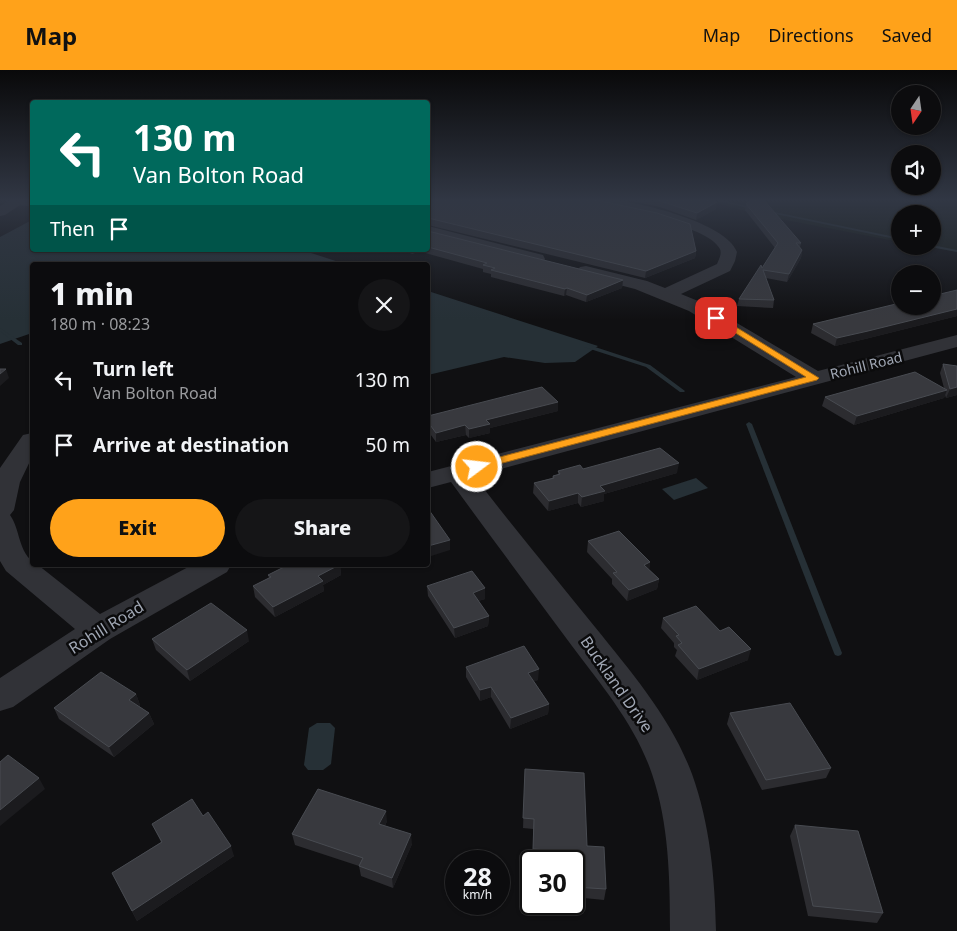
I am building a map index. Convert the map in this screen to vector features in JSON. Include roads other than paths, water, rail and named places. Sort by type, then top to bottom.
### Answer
[{"type":"street","points":[[463,239],[667,294],[716,318],[814,378]]},
{"type":"street","points":[[667,294],[724,267],[728,260],[728,250],[719,239]]},
{"type":"street","name":"Rohill Road","points":[[442,476],[957,341]]},
{"type":"street","points":[[0,510],[1,495],[9,474],[19,456],[30,442]]},
{"type":"street","name":"Buckland Drive","points":[[442,476],[612,672],[645,719],[671,773],[686,828],[693,884],[692,931]]},
{"type":"street","points":[[0,521],[5,542],[17,564],[98,630]]},
{"type":"street","name":"Rohill Road","points":[[0,697],[98,630],[212,567]]},
{"type":"waterway","points":[[941,248],[957,251]]},
{"type":"waterway","points":[[0,329],[20,344]]},
{"type":"waterway","points":[[586,346],[648,366],[682,391]]},
{"type":"waterway","points":[[749,424],[838,653]]}]
